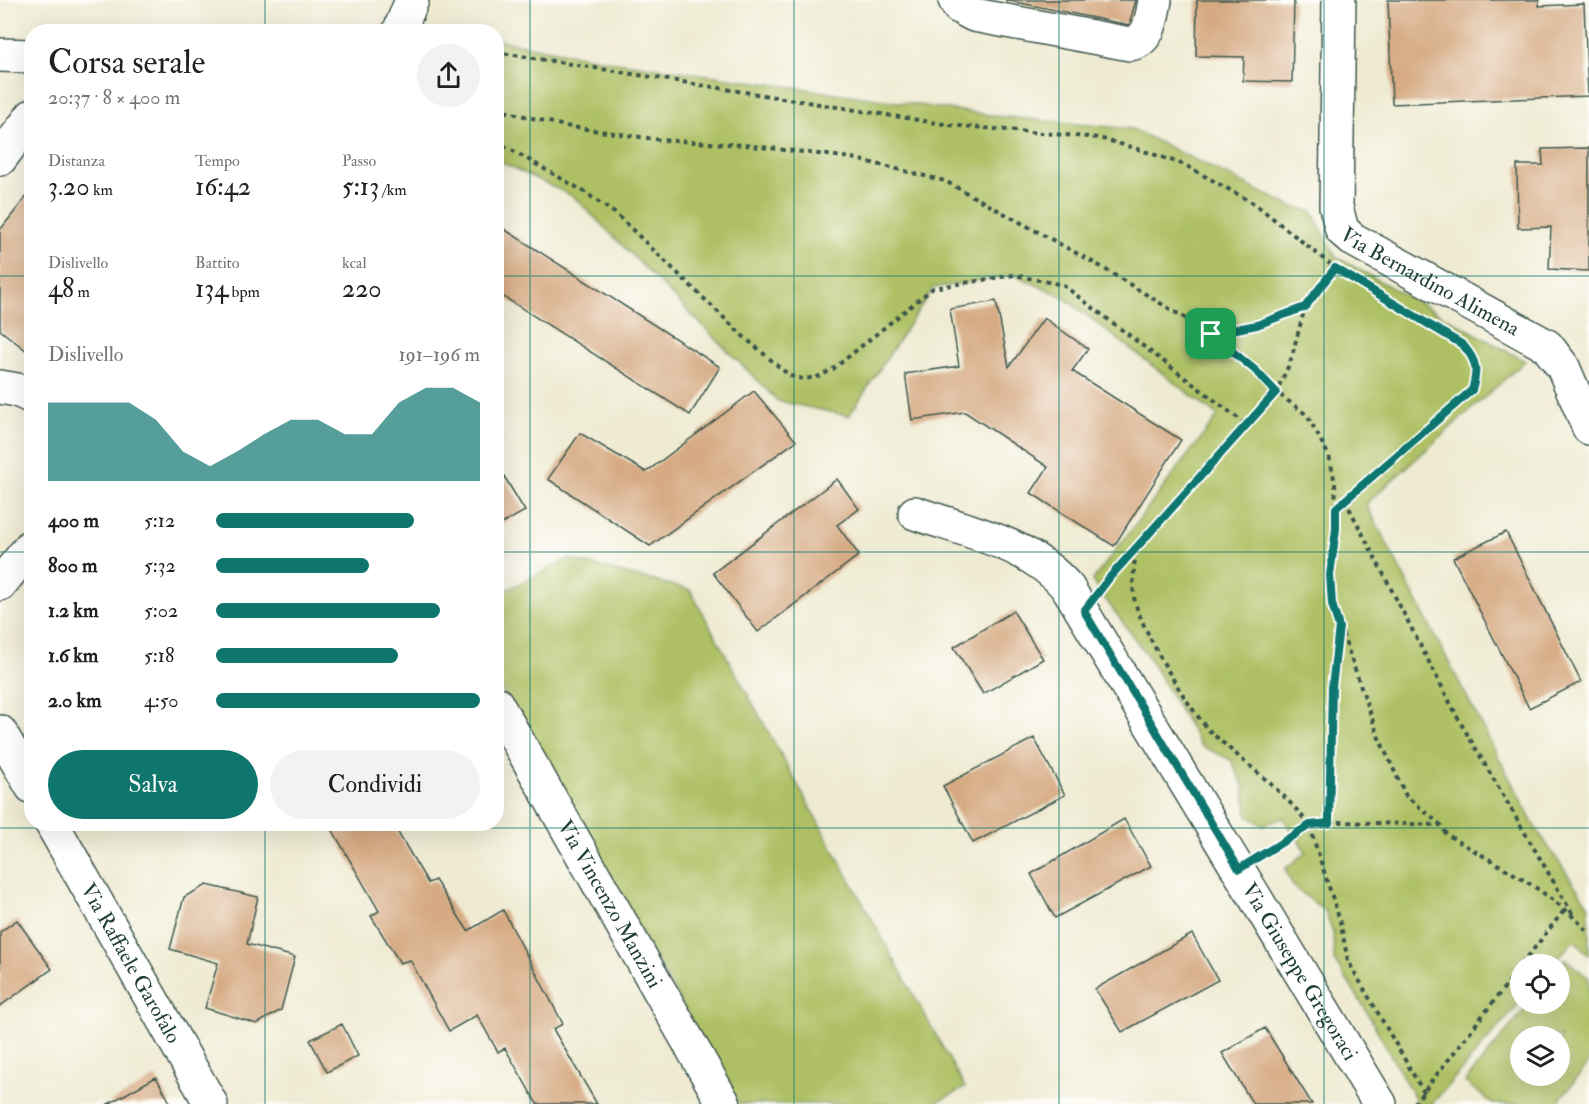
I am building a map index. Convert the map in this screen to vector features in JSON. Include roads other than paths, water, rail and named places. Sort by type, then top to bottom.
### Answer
[{"type":"street","points":[[402,24],[412,0]]},
{"type":"street","points":[[955,0],[965,11],[974,15],[1130,44],[1138,43],[1145,36],[1155,0]]},
{"type":"street","name":"Via Bernardino Alimena","points":[[1339,0],[1336,207],[1342,230],[1358,242],[1539,340],[1559,360],[1589,428]]},
{"type":"street","points":[[0,55],[24,56]]},
{"type":"street","points":[[0,159],[24,127]]},
{"type":"street","points":[[0,387],[24,393]]},
{"type":"street","name":"Via Giuseppe Gregoraci","points":[[915,513],[1004,544],[1034,558],[1063,582],[1084,611],[1380,1104]]},
{"type":"street","points":[[0,584],[24,555]]},
{"type":"street","name":"Via Vincenzo Manzini","points":[[504,717],[724,1104]]},
{"type":"street","points":[[0,732],[24,773]]},
{"type":"street","name":"Via Raffaele Garofalo","points":[[56,831],[211,1104]]}]
